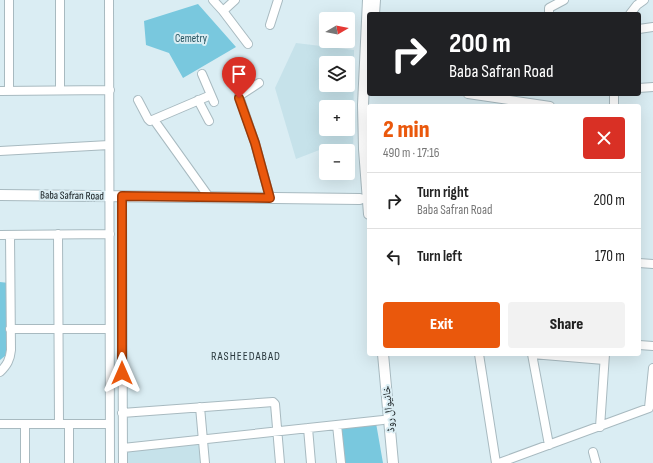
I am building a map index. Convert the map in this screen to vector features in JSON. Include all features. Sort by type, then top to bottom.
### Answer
[{"type":"main road","points":[[367,12],[368,0]]},
{"type":"main road","points":[[374,12],[375,0]]},
{"type":"main road","points":[[367,21],[363,105],[367,188]]},
{"type":"main road","name":"Baba Safran Road","points":[[0,194],[360,199]]},
{"type":"main road","name":"خانیوال روڈ","points":[[383,356],[393,463]]},
{"type":"main road","name":"خانیوال روڈ","points":[[389,356],[399,463]]},
{"type":"street","points":[[9,0],[9,91]]},
{"type":"street","points":[[60,0],[60,90]]},
{"type":"street","points":[[109,0],[110,463]]},
{"type":"street","points":[[213,0],[248,44]]},
{"type":"street","points":[[223,11],[235,0]]},
{"type":"street","points":[[270,25],[278,0]]},
{"type":"street","points":[[549,12],[549,8],[564,0]]},
{"type":"street","points":[[632,12],[637,5],[644,0]]},
{"type":"street","points":[[641,29],[653,27]]},
{"type":"street","points":[[138,100],[150,121],[198,100],[212,98],[202,74]]},
{"type":"street","points":[[258,83],[239,96],[255,143],[270,198]]},
{"type":"street","points":[[641,88],[653,87]]},
{"type":"street","points":[[0,91],[110,90]]},
{"type":"street","points":[[482,96],[536,104]]},
{"type":"street","points":[[198,100],[209,122]]},
{"type":"street","points":[[154,120],[209,197]]},
{"type":"street","points":[[0,151],[109,145]]},
{"type":"street","points":[[122,196],[123,463]]},
{"type":"street","points":[[58,234],[59,424]]},
{"type":"street","points":[[0,235],[110,234]]},
{"type":"street","points":[[0,372],[7,365],[10,358],[10,235]]},
{"type":"street","points":[[641,263],[653,264]]},
{"type":"street","points":[[10,329],[109,329]]},
{"type":"street","points":[[641,345],[653,346]]},
{"type":"street","points":[[479,356],[496,463]]},
{"type":"street","points":[[532,356],[549,445]]},
{"type":"street","points":[[581,356],[605,357],[600,427]]},
{"type":"street","points":[[499,463],[649,408],[653,368]]},
{"type":"street","points":[[122,413],[272,402],[275,404],[279,463]]},
{"type":"street","points":[[200,407],[205,463]]},
{"type":"street","points":[[123,448],[382,420]]},
{"type":"street","points":[[0,424],[110,424]]},
{"type":"street","points":[[25,424],[25,463]]},
{"type":"street","points":[[69,424],[69,463]]},
{"type":"street","points":[[337,425],[341,463]]},
{"type":"street","points":[[308,428],[310,463]]},
{"type":"street","points":[[592,452],[596,463]]},
{"type":"shaded area","points":[[296,43],[319,46],[319,48],[354,50],[354,56],[319,56],[319,92],[354,92],[354,100],[319,100],[319,136],[353,136],[353,144],[319,144],[319,150],[296,159],[275,88]]},
{"type":"shaded area","points":[[200,437],[203,463],[126,463],[125,444]]},
{"type":"green space","name":"Cemetry","points":[[198,4],[236,47],[183,78],[169,53],[146,45],[144,21]]},
{"type":"green space","points":[[0,282],[9,283],[9,344],[5,356],[0,360]]},
{"type":"green space","points":[[376,423],[383,463],[344,463],[339,426]]},
{"type":"district","name":"RASHEEDABAD","points":[[246,356]]},
{"type":"route","points":[[122,373],[122,196],[270,198],[255,143],[239,98]]}]
